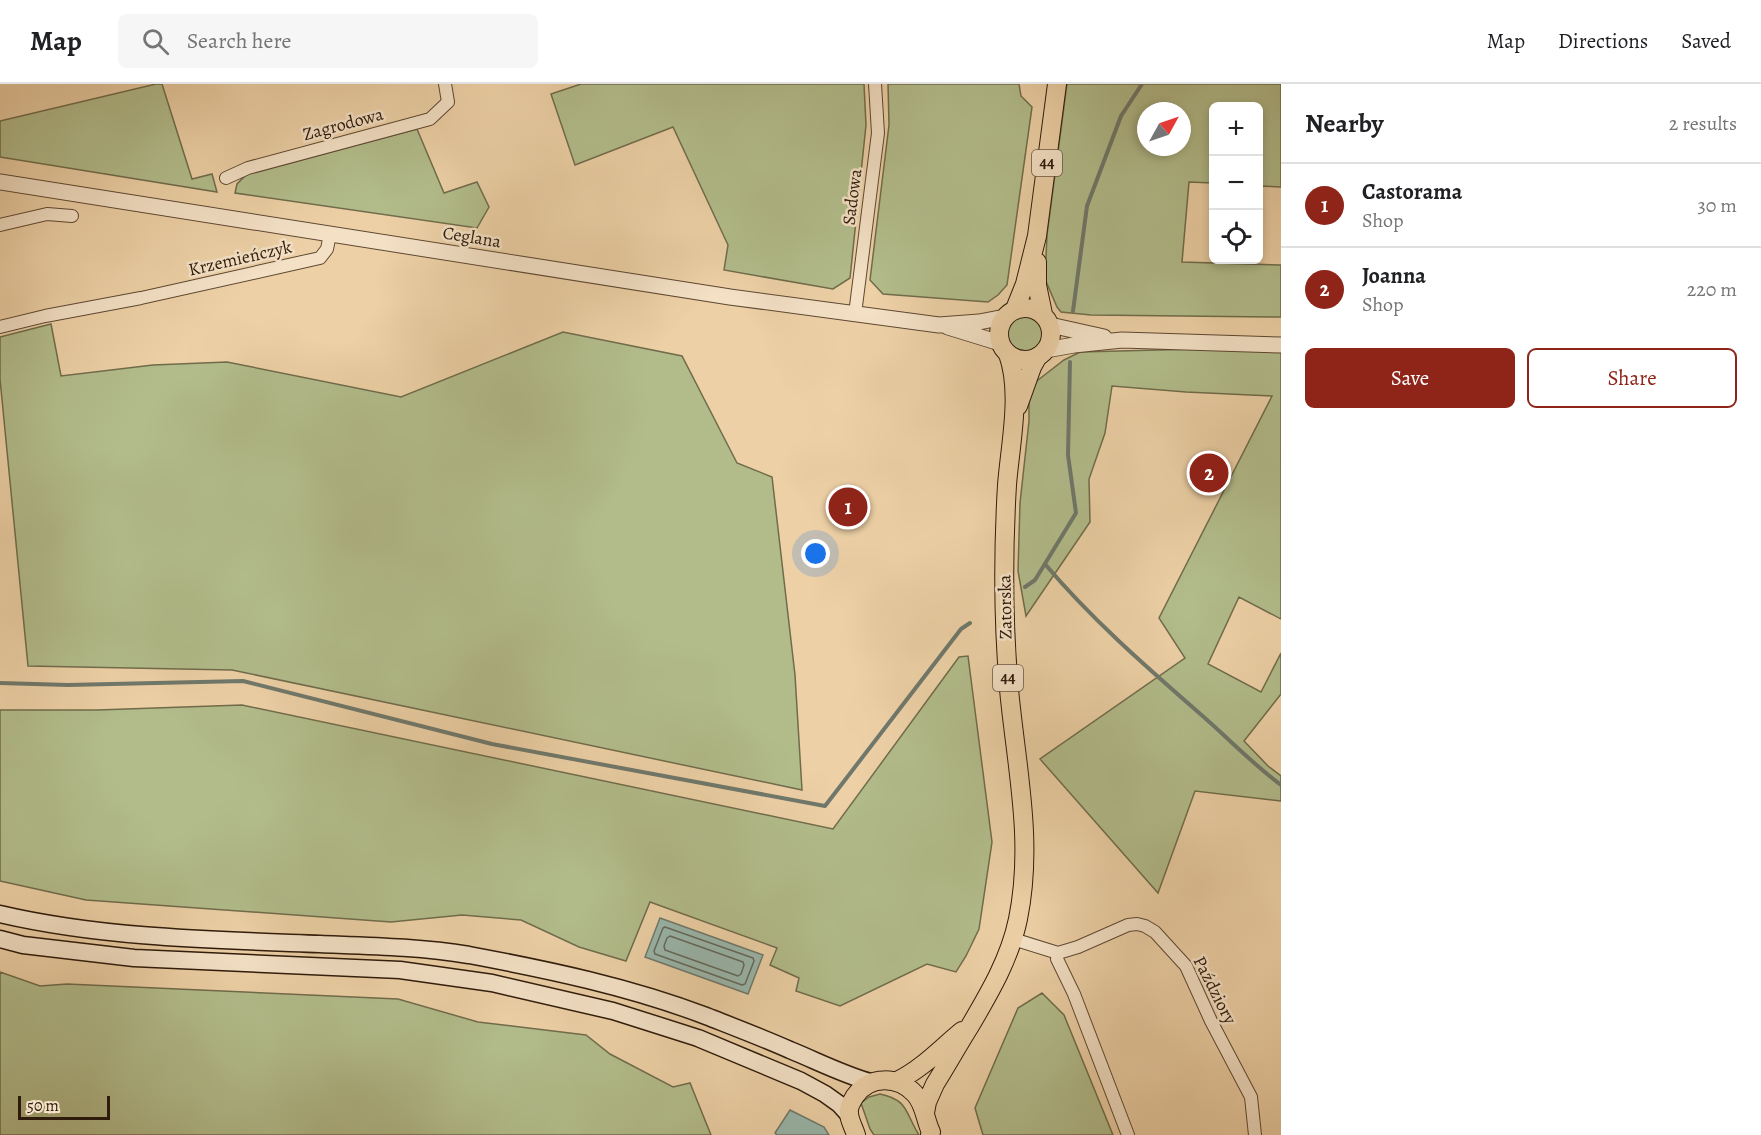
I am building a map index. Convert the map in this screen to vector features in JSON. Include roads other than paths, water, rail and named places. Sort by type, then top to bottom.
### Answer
[{"type":"main road","name":"44","points":[[1004,349],[999,329],[1025,284],[1037,236],[1058,84]]},
{"type":"main road","name":"44","points":[[1037,236],[1037,285],[1052,334],[1042,354]]},
{"type":"main road","points":[[1010,313],[1030,308],[1046,320]]},
{"type":"main road","points":[[1004,349],[1022,360],[1042,354]]},
{"type":"main road","name":"Zatorska","points":[[926,1113],[931,1092],[997,979],[1018,922],[1024,889],[1026,843],[1013,735],[1004,609],[1007,493],[1014,416],[1012,365],[1004,349]]},
{"type":"main road","name":"Zatorska","points":[[1014,416],[1032,367],[1042,354]]},
{"type":"main road","name":"44","points":[[0,914],[26,920],[128,934],[393,947],[478,957],[587,979],[654,998],[792,1050],[847,1076],[870,1082],[883,1079],[897,1081]]},
{"type":"main road","points":[[0,939],[23,945],[134,958],[400,970],[492,983],[613,1011],[698,1038],[801,1081],[839,1104],[849,1114],[856,1135]]},
{"type":"main road","name":"Zatorska","points":[[897,1081],[923,1066],[970,1024]]},
{"type":"main road","points":[[897,1081],[916,1095],[922,1103],[932,1134]]},
{"type":"main road","points":[[849,1114],[851,1102],[870,1082]]},
{"type":"street","name":"Zagrodowa","points":[[226,178],[248,168],[430,119],[448,102],[445,84]]},
{"type":"street","name":"Sadowa","points":[[855,314],[878,134],[875,84]]},
{"type":"street","name":"Ceglana","points":[[0,182],[730,297],[939,325],[979,322],[1010,313]]},
{"type":"street","points":[[0,225],[47,214],[72,216]]},
{"type":"street","name":"Krzemieńczyk","points":[[0,327],[320,258],[327,249],[330,234]]},
{"type":"street","points":[[1046,320],[1122,340]]},
{"type":"street","name":"Ceglana","points":[[939,325],[1004,349]]},
{"type":"street","points":[[1042,354],[1074,345],[1122,340],[1281,345]]},
{"type":"street","name":"Paździory","points":[[1058,953],[1078,947],[1128,925],[1145,926],[1155,932],[1186,966],[1211,1021],[1251,1097],[1255,1135]]},
{"type":"street","points":[[1012,939],[1058,953],[1057,959],[1074,994],[1128,1135]]},
{"type":"water","points":[[660,918],[763,955],[748,994],[645,957]]},
{"type":"water","points":[[790,1110],[824,1127],[829,1135],[777,1135],[775,1133]]},
{"type":"waterway","points":[[1073,311],[1087,206],[1121,116],[1142,84]]},
{"type":"waterway","points":[[1025,587],[1035,580],[1076,513],[1068,455],[1070,362]]},
{"type":"waterway","points":[[1045,564],[1122,644],[1281,785]]},
{"type":"waterway","points":[[0,683],[68,685],[243,681],[492,744],[825,806],[961,629],[970,623]]},
{"type":"place","name":"Joanna","points":[[1209,473]]},
{"type":"place","name":"Castorama","points":[[848,507]]}]
